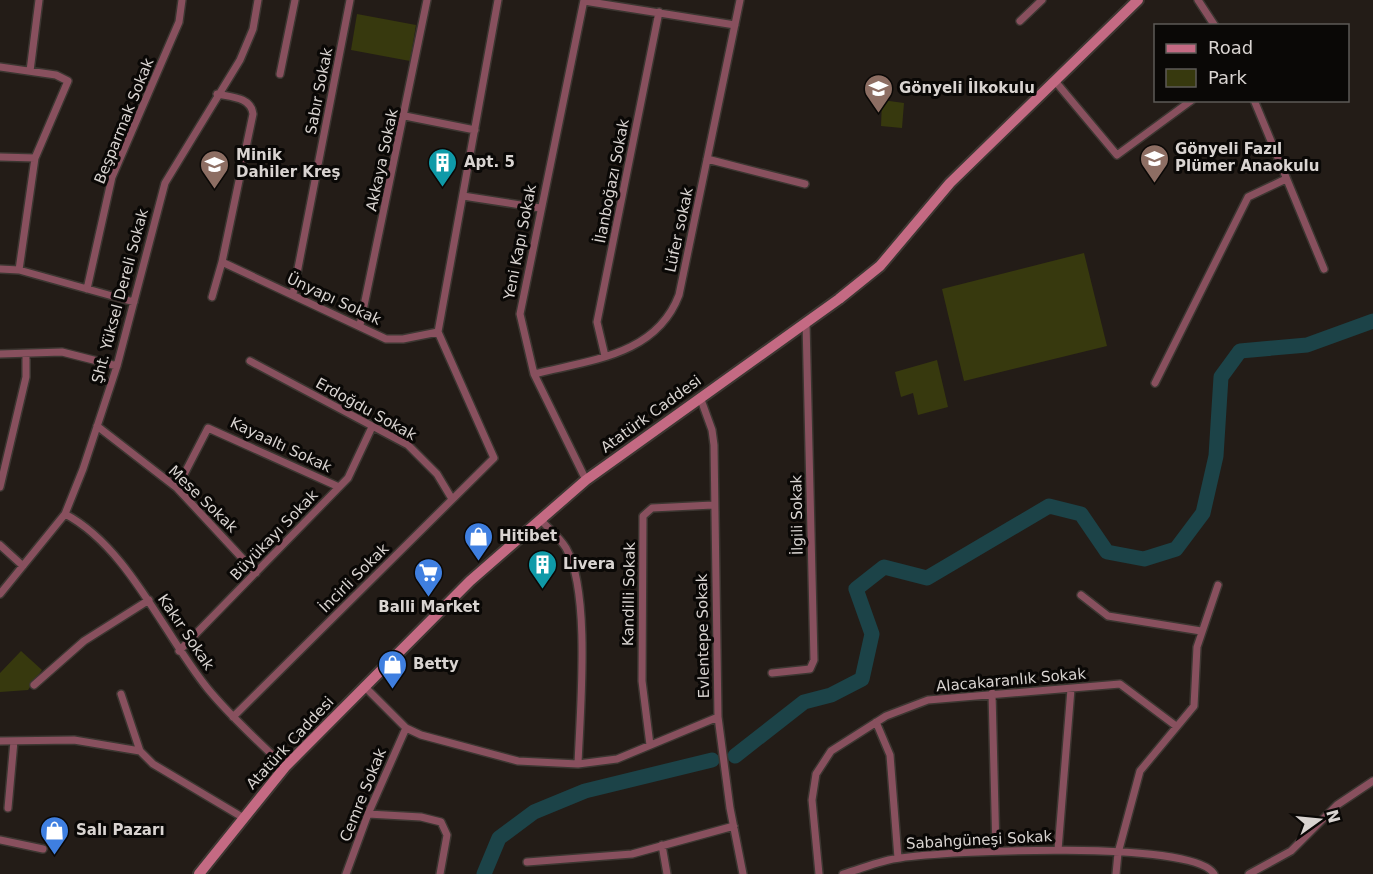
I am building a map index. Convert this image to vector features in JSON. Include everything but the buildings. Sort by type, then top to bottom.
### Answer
[{"type":"main road","name":"Atatürk Caddesi","points":[[199,874],[242,817],[285,767],[470,581],[586,480],[880,266],[950,183],[1138,0]]},
{"type":"street","points":[[30,71],[39,0]]},
{"type":"street","name":"Beşparmak Sokak","points":[[87,289],[112,177],[179,22],[182,0]]},
{"type":"street","name":"Şht. Yüksel Dereli Sokak","points":[[0,594],[65,514],[117,366],[165,183],[217,94],[240,60],[253,29],[258,0]]},
{"type":"street","points":[[280,74],[295,0]]},
{"type":"street","name":"Sabır Sokak","points":[[293,294],[350,0]]},
{"type":"street","name":"Akkaya Sokak","points":[[360,325],[405,116],[427,0]]},
{"type":"street","points":[[438,332],[498,0]]},
{"type":"street","points":[[584,0],[735,25]]},
{"type":"street","name":"Yeni Kapı Sokak","points":[[584,0],[520,314],[534,374],[586,480]]},
{"type":"street","name":"Lüfer sokak","points":[[534,374],[639,345],[657,331],[673,311],[679,296],[740,0]]},
{"type":"street","points":[[1020,21],[1042,0]]},
{"type":"street","points":[[1198,0],[1214,24]]},
{"type":"street","name":"İlanboğazı Sokak","points":[[605,356],[597,322],[659,12]]},
{"type":"street","points":[[0,67],[56,75],[68,81],[35,158],[20,270]]},
{"type":"street","points":[[1054,81],[1117,154],[1189,102]]},
{"type":"street","points":[[212,297],[222,262],[253,114],[252,105],[248,101],[217,94]]},
{"type":"street","points":[[1255,102],[1324,269]]},
{"type":"street","points":[[405,116],[475,130]]},
{"type":"street","points":[[0,157],[35,158]]},
{"type":"street","points":[[707,159],[805,184]]},
{"type":"street","points":[[1155,383],[1248,197],[1286,179]]},
{"type":"street","points":[[463,196],[540,208]]},
{"type":"street","name":"Ünyapı Sokak","points":[[222,262],[386,339],[404,339],[438,332]]},
{"type":"street","points":[[0,269],[20,270],[134,302]]},
{"type":"street","name":"İlgili Sokak","points":[[772,673],[810,669],[814,660],[806,322]]},
{"type":"street","name":"İncirli Sokak","points":[[233,717],[494,458],[438,332]]},
{"type":"street","points":[[0,354],[62,352],[117,366]]},
{"type":"street","points":[[0,486],[26,377],[26,354]]},
{"type":"street","name":"Erdoğdu Sokak","points":[[250,361],[408,445],[437,474],[452,499]]},
{"type":"street","name":"Evlentepe Sokak","points":[[700,397],[712,430],[718,717],[743,874]]},
{"type":"street","name":"Mese Sokak","points":[[97,426],[177,488],[256,573]]},
{"type":"street","name":"Büyükayı Sokak","points":[[179,651],[348,478],[372,427]]},
{"type":"street","name":"Kayaaltı Sokak","points":[[177,488],[208,428],[339,487]]},
{"type":"street","name":"Kandilli Sokak","points":[[650,745],[642,681],[644,516],[652,508],[713,505]]},
{"type":"street","name":"Kakır Sokak","points":[[65,514],[83,524],[149,600],[179,651],[233,717],[285,767]]},
{"type":"street","points":[[541,520],[566,547],[574,570],[582,623],[578,764]]},
{"type":"street","points":[[0,544],[23,566]]},
{"type":"street","points":[[1116,874],[1118,853],[1140,771],[1194,706],[1197,647],[1218,585]]},
{"type":"street","points":[[1081,596],[1108,616],[1201,631]]},
{"type":"street","points":[[34,685],[84,641],[149,600]]},
{"type":"street","name":"Alacakaranlık Sokak","points":[[819,874],[812,800],[816,774],[831,751],[876,722],[928,700],[1120,684],[1176,726]]},
{"type":"street","points":[[364,686],[406,728],[421,735],[518,761],[578,764],[617,759],[718,717]]},
{"type":"street","points":[[1058,850],[1071,689]]},
{"type":"street","points":[[992,693],[996,850]]},
{"type":"street","points":[[121,694],[140,751],[153,764],[242,817]]},
{"type":"street","points":[[876,722],[891,764],[898,858]]},
{"type":"street","name":"Cemre Sokak","points":[[346,874],[368,814],[406,728]]},
{"type":"street","points":[[0,741],[74,740],[140,751]]},
{"type":"street","points":[[8,808],[14,741]]},
{"type":"street","points":[[1249,874],[1291,851],[1337,805],[1373,781]]},
{"type":"street","points":[[368,814],[441,822],[447,835],[440,874]]},
{"type":"street","points":[[527,862],[615,857],[734,826]]},
{"type":"street","points":[[0,840],[43,849]]},
{"type":"street","points":[[662,845],[667,874]]},
{"type":"street","name":"Sabahgüneşi Sokak","points":[[843,874],[898,858],[996,850],[1118,853],[1195,861],[1214,874]]},
{"type":"green space","points":[[357,14],[416,25],[410,61],[351,50]]},
{"type":"green space","points":[[882,100],[904,103],[902,128],[881,126]]},
{"type":"green space","points":[[1084,253],[1107,346],[964,381],[942,289]]},
{"type":"green space","points":[[937,360],[948,407],[918,415],[913,393],[901,397],[895,372]]},
{"type":"green space","points":[[21,651],[42,670],[28,690],[0,692],[0,673]]},
{"type":"waterway","points":[[735,756],[804,702],[831,695],[862,679],[872,634],[856,589],[884,567],[927,578],[1049,506],[1081,514],[1107,552],[1144,559],[1176,549],[1203,513],[1216,456],[1221,377],[1240,351],[1307,345],[1373,321]]},
{"type":"waterway","points":[[484,874],[499,838],[534,812],[585,791],[712,760]]},
{"type":"place","name":"Gönyeli İlkokulu","points":[[878,114]]},
{"type":"place","name":"Gönyeli Fazıl Plümer Anaokulu","points":[[1154,184]]},
{"type":"place","name":"Apt. 5","points":[[443,188]]},
{"type":"place","name":"Minik Dahiler Kreş","points":[[215,190]]},
{"type":"place","name":"Hitibet","points":[[478,562]]},
{"type":"place","name":"Livera","points":[[542,590]]},
{"type":"place","name":"Balli Market","points":[[429,598]]},
{"type":"place","name":"Betty","points":[[392,690]]},
{"type":"place","name":"Salı Pazarı","points":[[55,856]]}]
